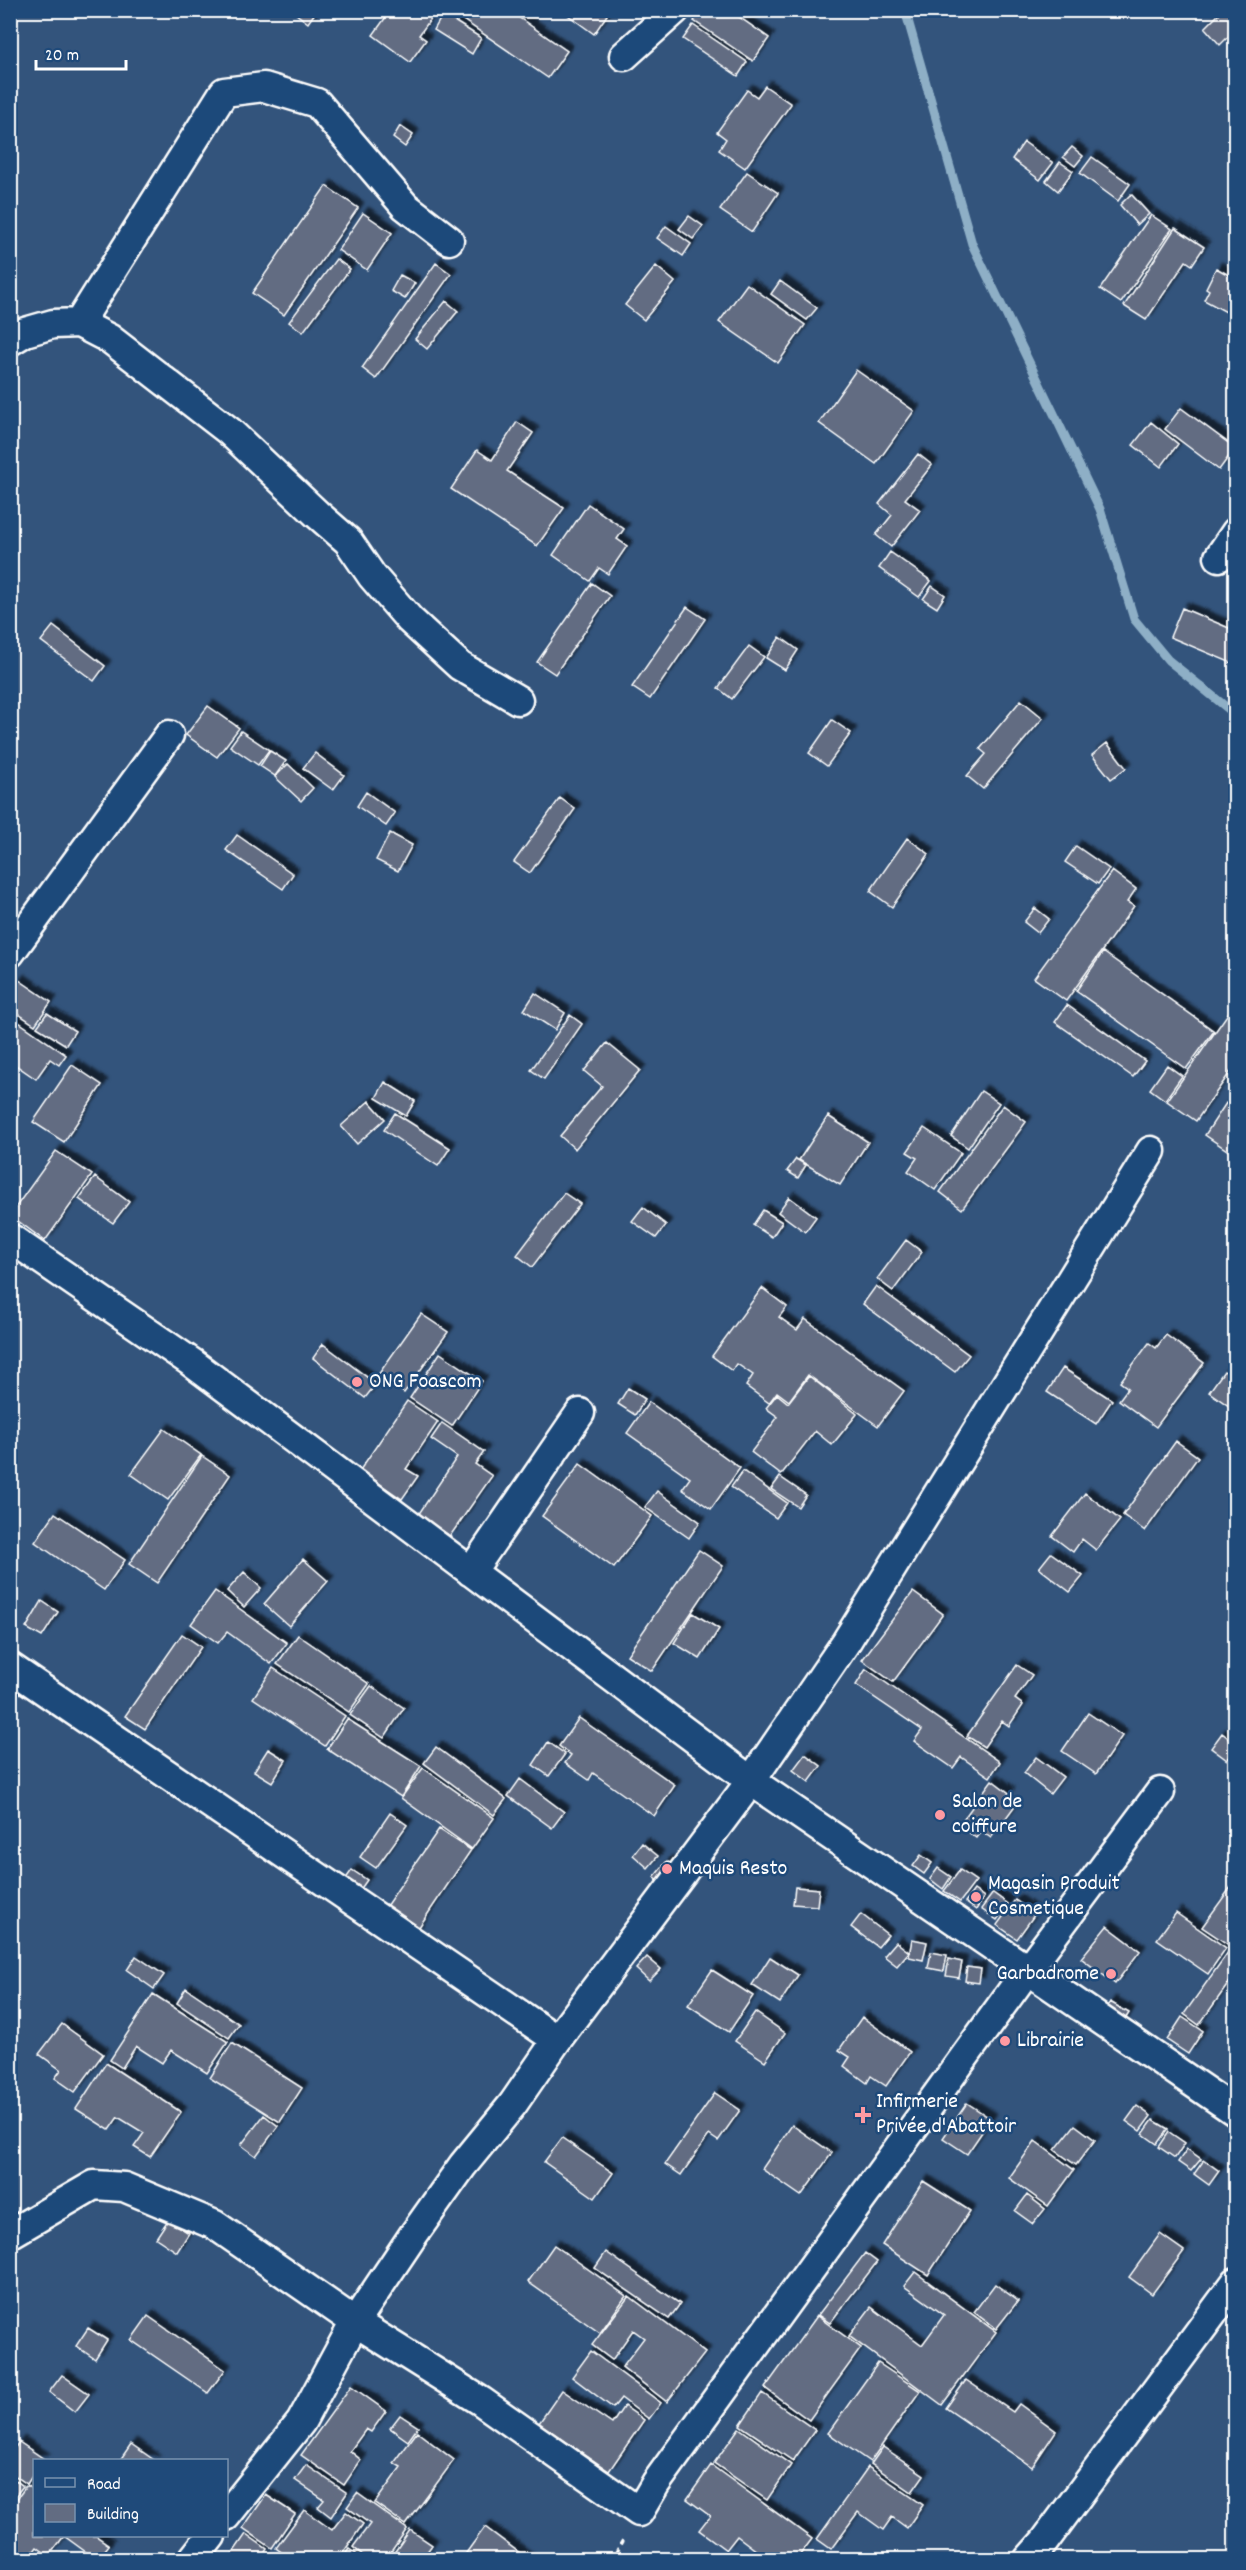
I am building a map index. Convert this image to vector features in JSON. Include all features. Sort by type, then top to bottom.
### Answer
[{"type":"street","points":[[624,56],[675,10]]},
{"type":"street","points":[[79,323],[224,92],[264,87],[318,103],[405,206],[449,240]]},
{"type":"street","points":[[10,341],[25,332],[53,324],[79,323],[110,339],[229,431],[348,541],[372,576],[410,620],[460,666],[518,700]]},
{"type":"street","points":[[1219,557],[1236,532]]},
{"type":"street","points":[[10,953],[169,735]]},
{"type":"street","points":[[228,2513],[301,2422],[355,2322],[451,2182],[513,2104],[557,2040],[751,1781],[846,1642],[1151,1151]]},
{"type":"street","points":[[10,1238],[191,1362],[751,1781],[1236,2112]]},
{"type":"street","points":[[471,1572],[580,1413]]},
{"type":"street","points":[[10,1667],[557,2040]]},
{"type":"street","points":[[10,2234],[94,2185],[124,2187],[216,2225],[355,2322],[481,2401],[639,2512],[656,2483],[1028,1969],[1160,1792]]},
{"type":"street","points":[[1028,2559],[1044,2542],[1236,2282]]},
{"type":"street","points":[[192,2559],[209,2537]]},
{"type":"building","points":[[291,10],[317,10],[308,23]]},
{"type":"building","points":[[391,10],[437,10],[419,35],[426,40],[410,62],[373,35]]},
{"type":"building","points":[[508,10],[567,51],[548,78],[450,11]]},
{"type":"building","points":[[561,10],[600,10],[607,15],[594,34]]},
{"type":"building","points":[[701,10],[729,10],[769,38],[753,61],[694,21]]},
{"type":"building","points":[[1223,10],[1230,10],[1236,16],[1236,29],[1220,45],[1205,28]]},
{"type":"building","points":[[443,14],[481,38],[472,54],[434,30]]},
{"type":"building","points":[[693,25],[747,62],[738,76],[683,39]]},
{"type":"building","points":[[765,86],[791,104],[745,168],[719,150],[726,139],[717,132],[747,90],[757,97]]},
{"type":"building","points":[[400,126],[413,135],[405,147],[393,138]]},
{"type":"building","points":[[1024,142],[1053,163],[1040,180],[1012,159]]},
{"type":"building","points":[[1072,147],[1083,156],[1075,166],[1063,157]]},
{"type":"building","points":[[1092,157],[1130,184],[1118,201],[1080,173]]},
{"type":"building","points":[[1060,162],[1073,171],[1058,191],[1046,181]]},
{"type":"building","points":[[747,172],[778,193],[752,232],[720,210]]},
{"type":"building","points":[[326,186],[358,208],[284,315],[252,293]]},
{"type":"building","points":[[1131,194],[1149,214],[1137,225],[1120,205]]},
{"type":"building","points":[[363,213],[392,233],[367,270],[338,250]]},
{"type":"building","points":[[1151,215],[1172,229],[1121,303],[1100,289]]},
{"type":"building","points":[[689,216],[703,226],[693,239],[679,229]]},
{"type":"building","points":[[666,226],[691,244],[683,256],[657,238]]},
{"type":"building","points":[[1175,228],[1204,247],[1192,265],[1186,261],[1146,320],[1124,306]]},
{"type":"building","points":[[336,259],[350,269],[303,332],[289,322]]},
{"type":"building","points":[[436,263],[451,274],[376,379],[362,368]]},
{"type":"building","points":[[656,266],[675,282],[644,320],[625,305]]},
{"type":"building","points":[[1216,268],[1236,279],[1236,293],[1233,297],[1236,299],[1228,313],[1204,300],[1209,290],[1206,288]]},
{"type":"building","points":[[400,275],[415,283],[405,299],[391,291]]},
{"type":"building","points":[[780,281],[817,308],[807,320],[771,294]]},
{"type":"building","points":[[747,284],[805,325],[778,363],[719,322]]},
{"type":"building","points":[[446,301],[458,311],[427,349],[415,339]]},
{"type":"building","points":[[856,370],[914,411],[876,464],[819,423]]},
{"type":"building","points":[[1181,408],[1235,448],[1219,470],[1165,429]]},
{"type":"building","points":[[517,422],[533,433],[507,471],[564,508],[537,546],[451,489],[477,450],[492,460]]},
{"type":"building","points":[[1151,422],[1178,444],[1161,467],[1133,445]]},
{"type":"building","points":[[918,454],[932,465],[905,499],[920,510],[891,547],[876,535],[892,515],[879,504]]},
{"type":"building","points":[[588,504],[624,529],[617,539],[627,546],[608,574],[599,568],[590,581],[553,555]]},
{"type":"building","points":[[890,552],[931,581],[919,597],[879,568]]},
{"type":"building","points":[[592,583],[610,596],[555,674],[537,662]]},
{"type":"building","points":[[932,586],[945,595],[937,608],[923,599]]},
{"type":"building","points":[[687,607],[705,619],[650,699],[632,687]]},
{"type":"building","points":[[1182,608],[1236,631],[1234,664],[1170,637]]},
{"type":"building","points":[[53,626],[105,666],[94,681],[41,641]]},
{"type":"building","points":[[780,637],[798,650],[785,670],[766,658]]},
{"type":"building","points":[[749,646],[764,657],[732,699],[718,688]]},
{"type":"building","points":[[1021,700],[1043,718],[983,789],[967,776],[986,754],[980,749]]},
{"type":"building","points":[[208,706],[239,728],[217,757],[186,735]]},
{"type":"building","points":[[832,720],[851,733],[827,766],[809,753]]},
{"type":"building","points":[[241,731],[269,750],[258,765],[230,746]]},
{"type":"building","points":[[1107,743],[1126,768],[1111,779],[1092,755]]},
{"type":"building","points":[[270,751],[286,761],[275,776],[260,766]]},
{"type":"building","points":[[315,753],[344,775],[333,790],[303,768]]},
{"type":"building","points":[[288,764],[313,788],[301,801],[275,777]]},
{"type":"building","points":[[366,792],[395,813],[386,826],[357,806]]},
{"type":"building","points":[[560,798],[575,809],[530,873],[514,862]]},
{"type":"building","points":[[390,833],[412,845],[398,871],[376,860]]},
{"type":"building","points":[[237,835],[293,874],[283,889],[226,850]]},
{"type":"building","points":[[907,838],[929,854],[892,907],[870,891]]},
{"type":"building","points":[[1076,846],[1109,869],[1098,884],[1065,862]]},
{"type":"building","points":[[1112,871],[1136,889],[1127,902],[1134,906],[1066,1001],[1034,978]]},
{"type":"building","points":[[1035,908],[1049,919],[1038,933],[1024,922]]},
{"type":"building","points":[[1103,952],[1214,1031],[1186,1069],[1076,991]]},
{"type":"building","points":[[19,980],[51,1002],[35,1025],[10,1008],[10,992]]},
{"type":"building","points":[[535,993],[565,1013],[555,1030],[524,1010]]},
{"type":"building","points":[[1236,1002],[1236,1064],[1196,1121],[1167,1101]]},
{"type":"building","points":[[1067,1005],[1145,1061],[1133,1077],[1055,1022]]},
{"type":"building","points":[[47,1013],[75,1031],[66,1045],[37,1027]]},
{"type":"building","points":[[570,1015],[582,1024],[544,1079],[531,1070]]},
{"type":"building","points":[[10,1016],[66,1055],[59,1065],[50,1059],[36,1079],[10,1061]]},
{"type":"building","points":[[607,1043],[640,1070],[575,1149],[560,1136],[602,1086],[584,1071]]},
{"type":"building","points":[[72,1065],[102,1085],[64,1142],[33,1122]]},
{"type":"building","points":[[1167,1065],[1182,1076],[1165,1100],[1150,1089]]},
{"type":"building","points":[[385,1082],[415,1101],[406,1116],[376,1098]]},
{"type":"building","points":[[981,1091],[999,1103],[968,1148],[951,1136]]},
{"type":"building","points":[[369,1101],[385,1119],[357,1144],[341,1126]]},
{"type":"building","points":[[1226,1103],[1236,1110],[1236,1156],[1205,1135]]},
{"type":"building","points":[[1003,1105],[1026,1122],[962,1209],[940,1192]]},
{"type":"building","points":[[395,1113],[450,1148],[438,1166],[384,1130]]},
{"type":"building","points":[[828,1116],[868,1142],[840,1185],[799,1160]]},
{"type":"building","points":[[924,1128],[961,1153],[935,1190],[908,1171],[917,1158],[907,1152]]},
{"type":"building","points":[[56,1151],[92,1175],[45,1241],[10,1215]]},
{"type":"building","points":[[796,1159],[806,1165],[798,1178],[787,1171]]},
{"type":"building","points":[[95,1177],[129,1202],[113,1223],[79,1199]]},
{"type":"building","points":[[564,1193],[580,1204],[532,1267],[517,1255]]},
{"type":"building","points":[[789,1197],[816,1217],[805,1232],[778,1212]]},
{"type":"building","points":[[643,1207],[666,1225],[656,1238],[632,1221]]},
{"type":"building","points":[[763,1210],[782,1222],[772,1237],[753,1225]]},
{"type":"building","points":[[906,1240],[922,1252],[893,1291],[877,1279]]},
{"type":"building","points":[[876,1286],[969,1355],[955,1372],[863,1304]]},
{"type":"building","points":[[762,1288],[787,1307],[779,1317],[797,1330],[805,1319],[904,1391],[878,1426],[808,1375],[789,1401],[777,1392],[769,1403],[746,1386],[753,1375],[737,1364],[732,1371],[712,1356]]},
{"type":"building","points":[[421,1314],[448,1332],[404,1393],[378,1375]]},
{"type":"building","points":[[1166,1335],[1204,1363],[1156,1427],[1119,1400],[1128,1388],[1120,1382],[1149,1343],[1156,1348]]},
{"type":"building","points":[[323,1344],[376,1384],[365,1398],[313,1358]]},
{"type":"building","points":[[440,1353],[482,1381],[452,1426],[410,1398]]},
{"type":"building","points":[[1063,1368],[1112,1400],[1096,1424],[1047,1392]]},
{"type":"building","points":[[1224,1371],[1236,1379],[1236,1411],[1209,1392]]},
{"type":"building","points":[[809,1376],[857,1414],[832,1445],[815,1431],[781,1475],[751,1452],[778,1417],[766,1408],[777,1394],[788,1403]]},
{"type":"building","points":[[628,1388],[645,1399],[635,1415],[618,1404]]},
{"type":"building","points":[[407,1401],[438,1422],[406,1469],[418,1476],[402,1499],[360,1470]]},
{"type":"building","points":[[649,1402],[740,1468],[711,1509],[682,1489],[690,1478],[627,1433]]},
{"type":"building","points":[[442,1423],[484,1452],[475,1464],[492,1476],[450,1536],[418,1515],[457,1457],[431,1439]]},
{"type":"building","points":[[164,1429],[201,1455],[168,1500],[131,1474]]},
{"type":"building","points":[[1176,1441],[1198,1457],[1145,1531],[1123,1515]]},
{"type":"building","points":[[202,1456],[230,1475],[157,1583],[129,1564]]},
{"type":"building","points":[[580,1464],[652,1516],[614,1568],[542,1516]]},
{"type":"building","points":[[743,1471],[787,1503],[776,1518],[731,1487]]},
{"type":"building","points":[[780,1477],[806,1495],[798,1507],[771,1489]]},
{"type":"building","points":[[657,1491],[700,1522],[689,1538],[645,1507]]},
{"type":"building","points":[[1085,1493],[1120,1520],[1096,1550],[1082,1539],[1073,1552],[1052,1536]]},
{"type":"building","points":[[55,1513],[125,1560],[104,1590],[35,1542]]},
{"type":"building","points":[[699,1550],[723,1566],[652,1671],[627,1655]]},
{"type":"building","points":[[1051,1553],[1083,1576],[1070,1592],[1039,1568]]},
{"type":"building","points":[[303,1559],[328,1581],[289,1626],[264,1604]]},
{"type":"building","points":[[244,1572],[261,1588],[244,1607],[227,1591]]},
{"type":"building","points":[[215,1591],[287,1643],[271,1664],[227,1632],[218,1643],[191,1624]]},
{"type":"building","points":[[913,1592],[943,1614],[893,1682],[862,1660]]},
{"type":"building","points":[[42,1601],[58,1612],[42,1637],[26,1628]]},
{"type":"building","points":[[693,1613],[719,1629],[700,1659],[674,1643]]},
{"type":"building","points":[[182,1634],[201,1647],[145,1729],[125,1716]]},
{"type":"building","points":[[298,1635],[369,1684],[349,1712],[277,1664]]},
{"type":"building","points":[[1017,1665],[1032,1675],[1015,1699],[1023,1705],[1009,1726],[1002,1721],[984,1747],[967,1736]]},
{"type":"building","points":[[273,1668],[345,1716],[325,1746],[253,1698]]},
{"type":"building","points":[[866,1669],[1000,1762],[990,1777],[961,1757],[953,1768],[914,1741],[922,1730],[856,1685]]},
{"type":"building","points":[[371,1686],[404,1708],[384,1738],[350,1715]]},
{"type":"building","points":[[1088,1713],[1122,1736],[1096,1774],[1062,1751]]},
{"type":"building","points":[[579,1718],[675,1785],[654,1816],[593,1773],[589,1780],[565,1763],[571,1755],[559,1746]]},
{"type":"building","points":[[347,1719],[421,1766],[401,1797],[327,1749]]},
{"type":"building","points":[[1222,1733],[1236,1744],[1236,1749],[1227,1760],[1211,1748]]},
{"type":"building","points":[[548,1742],[565,1754],[549,1776],[533,1765]]},
{"type":"building","points":[[436,1747],[506,1799],[494,1815],[424,1763]]},
{"type":"building","points":[[268,1749],[286,1760],[272,1782],[254,1771]]},
{"type":"building","points":[[805,1754],[821,1766],[809,1782],[793,1770]]},
{"type":"building","points":[[1036,1757],[1063,1777],[1050,1794],[1024,1773]]},
{"type":"building","points":[[423,1768],[494,1818],[472,1849],[401,1798]]},
{"type":"building","points":[[520,1779],[564,1812],[552,1828],[508,1796]]},
{"type":"building","points":[[992,1780],[1009,1793],[1004,1800],[1014,1807],[991,1838],[981,1831],[976,1838],[959,1825]]},
{"type":"building","points":[[390,1813],[407,1825],[376,1868],[360,1857]]},
{"type":"building","points":[[439,1829],[471,1850],[415,1933],[382,1912]]},
{"type":"building","points":[[642,1843],[658,1856],[648,1868],[633,1855]]},
{"type":"building","points":[[921,1855],[932,1863],[924,1874],[913,1866]]},
{"type":"building","points":[[667,1861],[674,1866],[661,1883],[654,1877]]},
{"type":"building","points":[[938,1868],[951,1877],[943,1889],[930,1879]]},
{"type":"building","points":[[352,1870],[367,1880],[360,1890],[345,1880]]},
{"type":"building","points":[[960,1870],[976,1881],[960,1902],[944,1891]]},
{"type":"building","points":[[1236,1880],[1236,1935],[1229,1945],[1202,1927]]},
{"type":"building","points":[[795,1887],[819,1889],[817,1906],[793,1904]]},
{"type":"building","points":[[974,1890],[984,1897],[976,1910],[965,1902]]},
{"type":"building","points":[[993,1893],[1008,1904],[997,1920],[981,1909]]},
{"type":"building","points":[[1015,1900],[1035,1914],[1017,1939],[997,1925]]},
{"type":"building","points":[[1176,1913],[1226,1948],[1208,1974],[1157,1939]]},
{"type":"building","points":[[861,1914],[888,1935],[878,1947],[851,1927]]},
{"type":"building","points":[[1107,1926],[1140,1951],[1115,1984],[1081,1958]]},
{"type":"building","points":[[912,1939],[927,1942],[923,1960],[909,1957]]},
{"type":"building","points":[[896,1942],[909,1952],[897,1966],[884,1956]]},
{"type":"building","points":[[1231,1948],[1236,1952],[1236,1973],[1199,2025],[1184,2014]]},
{"type":"building","points":[[931,1952],[947,1955],[944,1971],[928,1968]]},
{"type":"building","points":[[136,1956],[164,1975],[154,1989],[127,1970]]},
{"type":"building","points":[[647,1957],[661,1969],[649,1981],[636,1969]]},
{"type":"building","points":[[770,1957],[798,1975],[780,2003],[752,1985]]},
{"type":"building","points":[[949,1959],[962,1962],[959,1978],[946,1976]]},
{"type":"building","points":[[967,1967],[981,1969],[979,1983],[965,1981]]},
{"type":"building","points":[[712,1970],[753,1996],[729,2032],[688,2005]]},
{"type":"building","points":[[186,1988],[239,2024],[229,2038],[177,2003]]},
{"type":"building","points":[[153,1994],[228,2042],[207,2073],[171,2050],[162,2063],[136,2046],[122,2068],[110,2060]]},
{"type":"building","points":[[1110,2002],[1129,2013],[1119,2029],[1100,2018]]},
{"type":"building","points":[[755,2012],[785,2033],[765,2061],[735,2041]]},
{"type":"building","points":[[862,2017],[910,2052],[886,2086],[871,2076],[867,2083],[844,2066],[850,2057],[839,2050]]},
{"type":"building","points":[[1182,2017],[1203,2031],[1188,2054],[1167,2040]]},
{"type":"building","points":[[62,2024],[103,2054],[75,2092],[55,2078],[61,2070],[39,2054]]},
{"type":"building","points":[[232,2043],[302,2088],[280,2122],[210,2078]]},
{"type":"building","points":[[106,2063],[181,2112],[150,2157],[134,2147],[144,2133],[118,2117],[109,2130],[76,2109]]},
{"type":"building","points":[[715,2093],[740,2110],[718,2141],[709,2135],[681,2175],[665,2164]]},
{"type":"building","points":[[967,2103],[991,2119],[967,2154],[943,2138]]},
{"type":"building","points":[[1137,2106],[1151,2116],[1140,2131],[1126,2121]]},
{"type":"building","points":[[264,2115],[278,2126],[256,2156],[241,2145]]},
{"type":"building","points":[[1153,2120],[1168,2129],[1157,2144],[1143,2134]]},
{"type":"building","points":[[792,2125],[832,2153],[801,2196],[762,2169]]},
{"type":"building","points":[[1075,2125],[1095,2140],[1076,2165],[1055,2150]]},
{"type":"building","points":[[1169,2132],[1185,2143],[1175,2158],[1159,2147]]},
{"type":"building","points":[[562,2138],[613,2173],[595,2198],[544,2162]]},
{"type":"building","points":[[1035,2141],[1074,2170],[1048,2206],[1009,2178]]},
{"type":"building","points":[[1187,2149],[1201,2159],[1191,2171],[1178,2162]]},
{"type":"building","points":[[1204,2160],[1219,2171],[1209,2185],[1194,2174]]},
{"type":"building","points":[[923,2181],[970,2211],[928,2275],[882,2245]]},
{"type":"building","points":[[1027,2195],[1045,2209],[1033,2224],[1015,2211]]},
{"type":"building","points":[[168,2220],[189,2233],[177,2252],[156,2238]]},
{"type":"building","points":[[1160,2234],[1184,2251],[1152,2294],[1129,2277]]},
{"type":"building","points":[[554,2245],[626,2296],[600,2333],[528,2282]]},
{"type":"building","points":[[606,2252],[680,2304],[669,2319],[595,2268]]},
{"type":"building","points":[[865,2253],[877,2262],[830,2323],[818,2315]]},
{"type":"building","points":[[915,2272],[996,2332],[942,2405],[849,2336],[871,2307],[922,2345],[944,2315],[904,2286]]},
{"type":"building","points":[[995,2284],[1018,2301],[996,2329],[974,2312]]},
{"type":"building","points":[[629,2296],[705,2353],[667,2402],[622,2367],[644,2338],[633,2330],[612,2360],[592,2345]]},
{"type":"building","points":[[148,2316],[225,2370],[208,2393],[131,2340]]},
{"type":"building","points":[[817,2316],[861,2348],[809,2420],[765,2388]]},
{"type":"building","points":[[88,2328],[107,2340],[95,2359],[76,2346]]},
{"type":"building","points":[[591,2351],[661,2403],[649,2419],[621,2398],[613,2408],[572,2377]]},
{"type":"building","points":[[878,2363],[920,2391],[870,2462],[828,2433]]},
{"type":"building","points":[[62,2375],[89,2394],[75,2412],[49,2392]]},
{"type":"building","points":[[966,2380],[1013,2412],[1019,2404],[1056,2431],[1032,2467],[946,2408]]},
{"type":"building","points":[[351,2386],[386,2411],[371,2432],[366,2429],[350,2451],[361,2460],[344,2485],[301,2455]]},
{"type":"building","points":[[562,2390],[612,2424],[624,2406],[644,2420],[609,2471],[539,2423]]},
{"type":"building","points":[[762,2393],[815,2430],[793,2461],[740,2425]]},
{"type":"building","points":[[400,2415],[418,2427],[408,2441],[390,2428]]},
{"type":"building","points":[[739,2428],[791,2465],[767,2500],[714,2463]]},
{"type":"building","points":[[417,2432],[454,2460],[406,2525],[375,2503],[401,2467],[394,2463]]},
{"type":"building","points":[[19,2442],[44,2459],[33,2459],[33,2475],[27,2484],[10,2472],[10,2454]]},
{"type":"building","points":[[131,2444],[153,2459],[121,2459]]},
{"type":"building","points":[[883,2447],[924,2475],[912,2492],[871,2464]]},
{"type":"building","points":[[306,2465],[347,2493],[331,2517],[318,2507],[324,2500],[295,2480]]},
{"type":"building","points":[[711,2465],[812,2539],[796,2560],[769,2560],[737,2536],[726,2550],[699,2530],[710,2516],[687,2499]]},
{"type":"building","points":[[868,2467],[923,2505],[907,2528],[892,2517],[883,2530],[858,2512],[831,2549],[817,2539]]},
{"type":"building","points":[[10,2476],[23,2486],[10,2503]]},
{"type":"building","points":[[27,2485],[33,2489],[33,2537],[63,2537],[49,2556],[37,2547],[27,2560],[10,2560],[10,2508]]},
{"type":"building","points":[[357,2493],[407,2529],[385,2560],[369,2560],[353,2547],[370,2524],[347,2507]]},
{"type":"building","points":[[266,2495],[295,2514],[272,2548],[243,2528]]},
{"type":"building","points":[[304,2510],[332,2530],[346,2512],[363,2524],[338,2560],[292,2560],[276,2548]]},
{"type":"building","points":[[485,2527],[529,2560],[461,2560]]},
{"type":"building","points":[[410,2530],[432,2545],[421,2560],[389,2560]]},
{"type":"building","points":[[246,2534],[267,2549],[260,2560],[228,2560]]},
{"type":"building","points":[[65,2537],[97,2537],[109,2545],[97,2560]]},
{"type":"building","points":[[349,2549],[363,2559],[341,2560]]},
{"type":"waterway","points":[[905,10],[972,244],[1100,509],[1134,619],[1168,660],[1236,715]]},
{"type":"place","name":"ONG Foascom","points":[[357,1382]]},
{"type":"place","name":"Salon de coiffure","points":[[940,1815]]},
{"type":"place","name":"Maquis Resto","points":[[667,1869]]},
{"type":"place","name":"Magasin Produit Cosmetique","points":[[976,1897]]},
{"type":"place","name":"Garbadrome","points":[[1111,1974]]},
{"type":"place","name":"Librairie","points":[[1005,2041]]},
{"type":"place","name":"Infirmerie Privée d'Abattoir","points":[[863,2115]]}]
